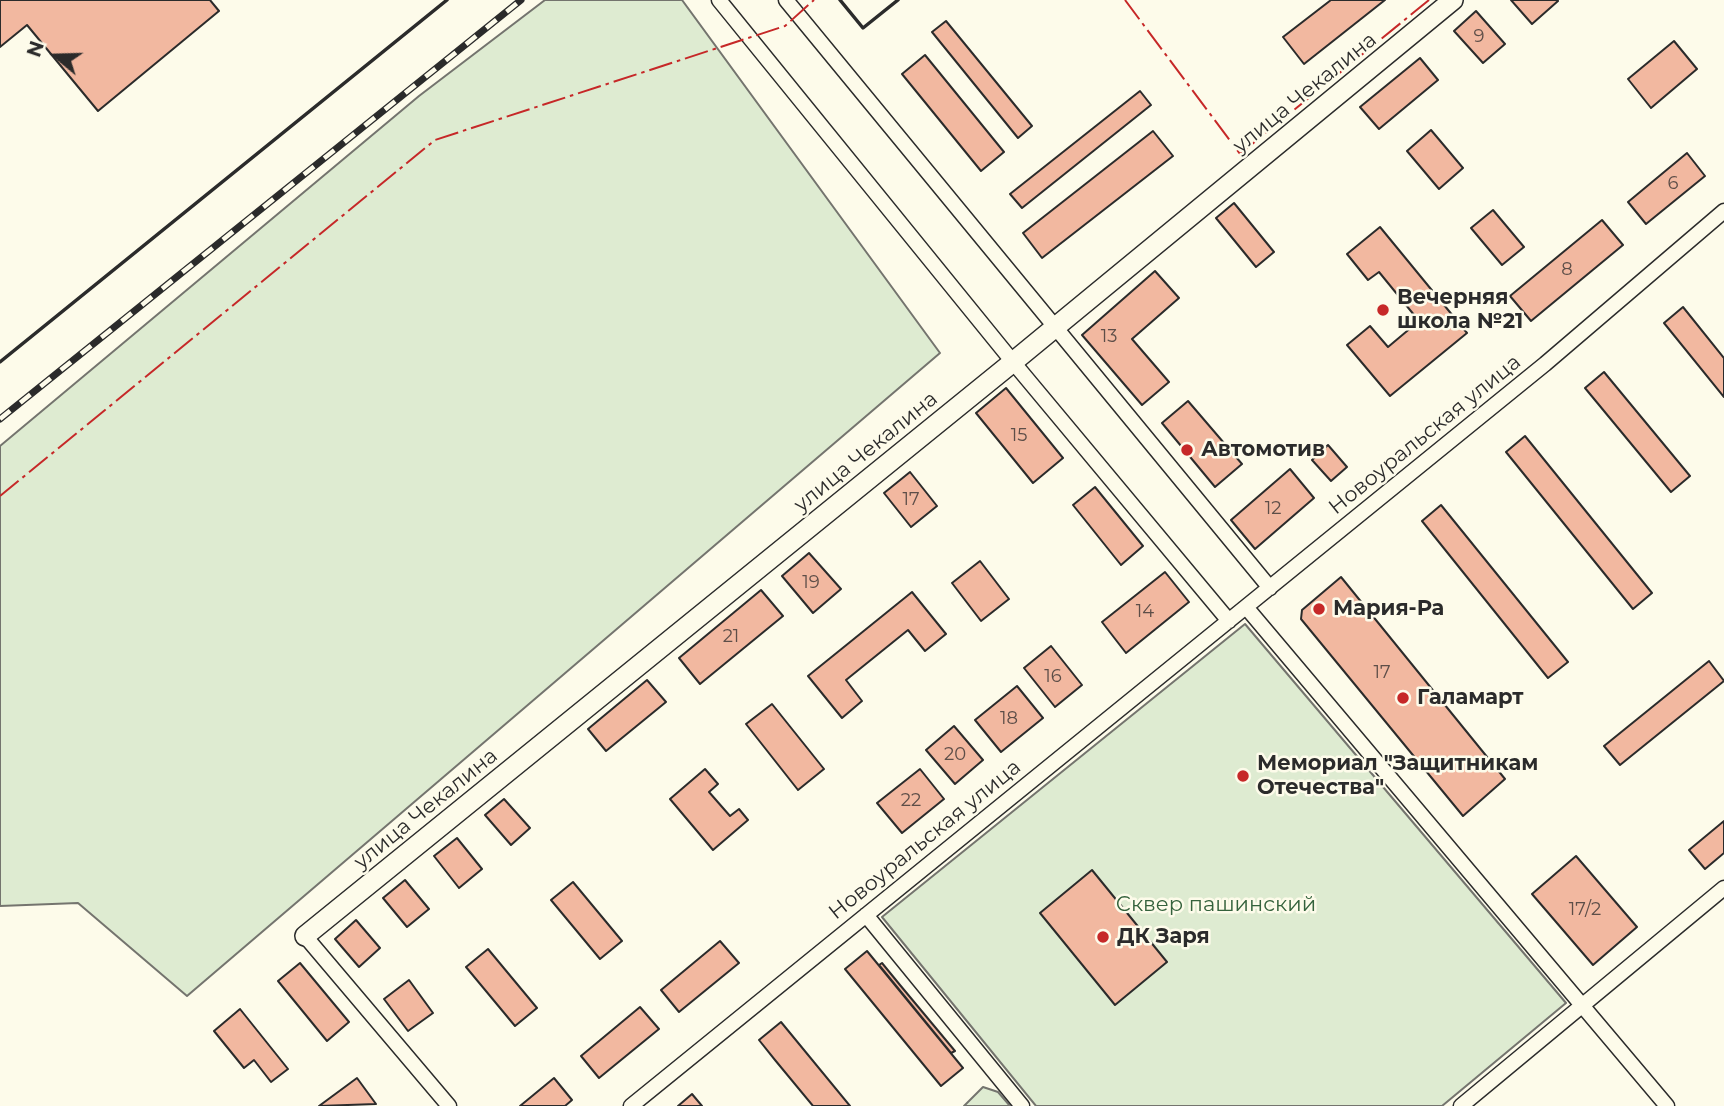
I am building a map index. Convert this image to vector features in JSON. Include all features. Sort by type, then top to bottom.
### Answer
[{"type":"main road","name":"улица Чекалина","points":[[305,936],[1013,362],[1453,0]]},
{"type":"street","points":[[719,0],[1228,621]]},
{"type":"street","points":[[786,0],[1270,588]]},
{"type":"street","name":"Новоуральская улица","points":[[631,1106],[1545,364],[1724,211]]},
{"type":"street","points":[[1246,607],[1667,1106]]},
{"type":"street","points":[[1461,1106],[1724,888]]},
{"type":"street","points":[[866,915],[1022,1106]]},
{"type":"street","points":[[305,936],[449,1106]]},
{"type":"green space","points":[[545,0],[682,0],[940,353],[187,996],[78,903],[0,906],[0,446],[419,96]]},
{"type":"green space","name":"Сквер пашинский","points":[[1245,624],[1566,1003],[1442,1106],[1036,1106],[882,917]]},
{"type":"green space","points":[[983,1087],[998,1092],[1010,1106],[964,1106]]},
{"type":"building","points":[[0,0],[210,0],[219,11],[98,111],[27,25],[0,47]]},
{"type":"building","points":[[1331,0],[1385,0],[1304,64],[1283,37]]},
{"type":"building","points":[[1511,0],[1556,0],[1558,1],[1532,24]]},
{"type":"building","points":[[1476,11],[1505,44],[1483,63],[1454,31]]},
{"type":"building","points":[[946,21],[1032,126],[1018,138],[932,32]]},
{"type":"building","points":[[1674,41],[1697,69],[1651,108],[1628,79]]},
{"type":"building","points":[[925,55],[1004,152],[981,171],[902,74]]},
{"type":"building","points":[[1420,58],[1438,80],[1379,129],[1360,107]]},
{"type":"building","points":[[1140,91],[1151,105],[1022,208],[1010,194]]},
{"type":"building","points":[[1431,130],[1463,168],[1439,189],[1407,151]]},
{"type":"building","points":[[1153,131],[1173,156],[1042,258],[1023,233]]},
{"type":"building","points":[[1687,153],[1705,176],[1646,224],[1628,202]]},
{"type":"building","points":[[1234,203],[1274,252],[1256,267],[1216,218]]},
{"type":"building","points":[[1493,210],[1524,247],[1502,265],[1471,228]]},
{"type":"building","points":[[1602,220],[1623,245],[1531,321],[1510,296]]},
{"type":"building","points":[[1380,227],[1467,333],[1390,396],[1347,345],[1370,326],[1388,347],[1419,321],[1379,272],[1368,280],[1347,254]]},
{"type":"building","points":[[1155,271],[1179,298],[1132,339],[1169,382],[1142,405],[1082,335]]},
{"type":"building","points":[[1683,307],[1724,358],[1724,397],[1664,323]]},
{"type":"building","points":[[1604,372],[1690,476],[1671,492],[1585,388]]},
{"type":"building","points":[[1006,388],[1063,458],[1033,483],[976,413]]},
{"type":"building","points":[[1188,401],[1242,464],[1215,487],[1162,423]]},
{"type":"building","points":[[1525,436],[1652,593],[1633,609],[1506,452]]},
{"type":"building","points":[[1328,445],[1347,467],[1331,481],[1312,460]]},
{"type":"building","points":[[1290,469],[1314,498],[1255,549],[1231,520]]},
{"type":"building","points":[[910,472],[937,506],[911,527],[884,493]]},
{"type":"building","points":[[1095,487],[1143,546],[1121,565],[1073,505]]},
{"type":"building","points":[[1441,505],[1568,662],[1548,678],[1422,521]]},
{"type":"building","points":[[809,553],[841,589],[813,613],[782,576]]},
{"type":"building","points":[[980,561],[1009,599],[981,621],[952,583]]},
{"type":"building","points":[[1165,572],[1189,602],[1126,653],[1102,622]]},
{"type":"building","points":[[1341,577],[1505,779],[1463,816],[1301,619],[1302,610]]},
{"type":"building","points":[[761,590],[783,616],[700,684],[679,658]]},
{"type":"building","points":[[912,592],[946,634],[925,651],[908,630],[846,680],[862,701],[842,718],[808,676]]},
{"type":"building","points":[[1051,646],[1082,685],[1055,707],[1024,668]]},
{"type":"building","points":[[1709,661],[1724,681],[1620,765],[1604,746]]},
{"type":"building","points":[[647,680],[666,702],[606,751],[588,729]]},
{"type":"building","points":[[1017,686],[1043,718],[1001,752],[975,720]]},
{"type":"building","points":[[772,704],[824,769],[798,790],[746,724]]},
{"type":"building","points":[[954,726],[983,760],[955,784],[926,750]]},
{"type":"building","points":[[705,769],[718,784],[709,792],[730,816],[739,809],[748,820],[713,850],[670,799]]},
{"type":"building","points":[[920,769],[944,799],[902,833],[877,803]]},
{"type":"building","points":[[504,799],[530,828],[511,845],[485,815]]},
{"type":"building","points":[[1724,821],[1724,853],[1705,869],[1689,850]]},
{"type":"building","points":[[457,838],[482,869],[459,888],[434,856]]},
{"type":"building","points":[[1576,856],[1637,927],[1593,965],[1532,894]]},
{"type":"building","name":"ДК Заря","points":[[1092,870],[1167,962],[1115,1005],[1040,913]]},
{"type":"building","points":[[405,880],[429,909],[407,927],[383,898]]},
{"type":"building","points":[[573,882],[622,941],[600,959],[551,900]]},
{"type":"building","points":[[356,920],[380,948],[359,967],[335,939]]},
{"type":"building","points":[[720,941],[739,963],[679,1012],[661,990]]},
{"type":"building","points":[[488,949],[537,1008],[515,1026],[466,967]]},
{"type":"building","points":[[867,951],[963,1068],[941,1086],[845,969]]},
{"type":"building","points":[[300,963],[349,1022],[327,1041],[278,981]]},
{"type":"building","points":[[882,963],[955,1051],[951,1053],[879,965]]},
{"type":"building","points":[[409,980],[433,1013],[408,1031],[384,999]]},
{"type":"building","points":[[640,1007],[659,1029],[599,1078],[581,1056]]},
{"type":"building","points":[[240,1009],[288,1069],[271,1082],[254,1060],[244,1068],[214,1031]]},
{"type":"building","points":[[781,1022],[850,1106],[813,1106],[775,1060],[759,1040]]},
{"type":"building","points":[[357,1078],[376,1104],[319,1106]]},
{"type":"building","points":[[554,1078],[572,1100],[565,1106],[520,1106]]},
{"type":"building","points":[[692,1094],[702,1106],[678,1106]]},
{"type":"railway","points":[[0,419],[521,0]]},
{"type":"wall","points":[[0,362],[447,0]]},
{"type":"wall","points":[[840,0],[863,28],[898,0]]},
{"type":"power","points":[[0,496],[435,140],[785,26],[814,0]]},
{"type":"power","points":[[1125,0],[1240,154],[1429,0]]},
{"type":"place","name":"Вечерняя школа №21","points":[[1383,310]]},
{"type":"place","name":"Автомотив","points":[[1187,450]]},
{"type":"place","name":"Мария-Ра","points":[[1319,609]]},
{"type":"place","name":"Галамарт","points":[[1403,698]]},
{"type":"place","name":"Мемориал \"Защитникам Отечества\"","points":[[1243,776]]},
{"type":"place","name":"ДК Заря","points":[[1103,937]]}]
